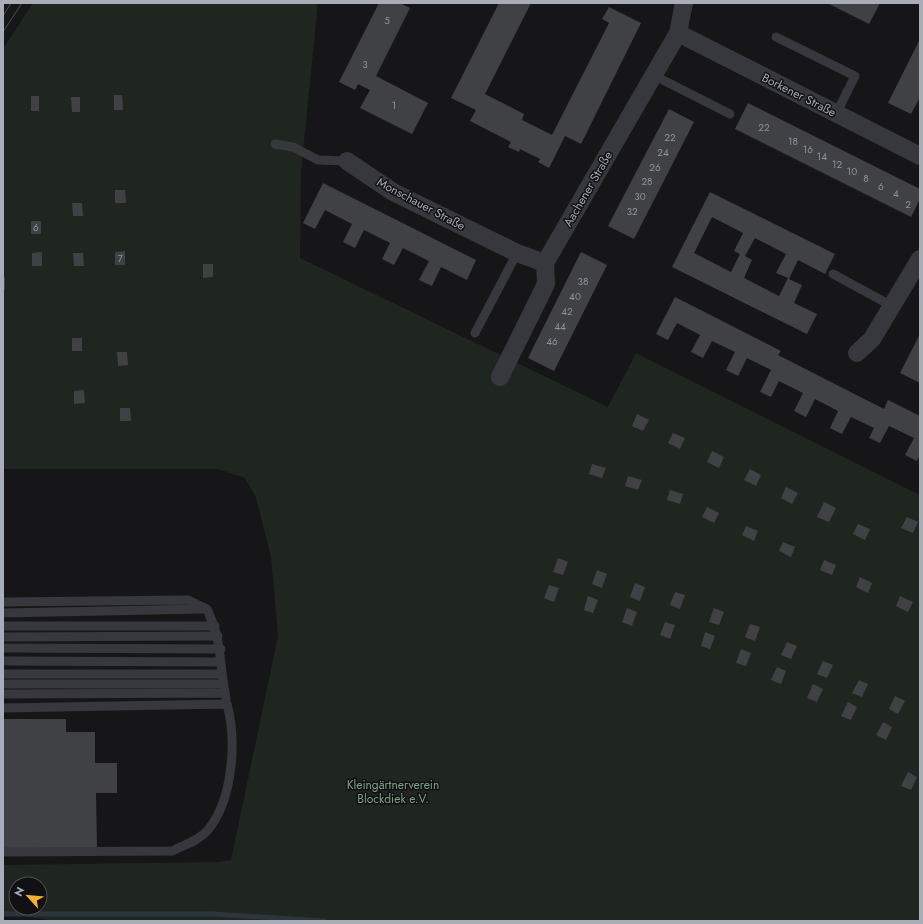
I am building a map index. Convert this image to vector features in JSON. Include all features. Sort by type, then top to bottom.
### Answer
[{"type":"street","name":"Aachener Straße","points":[[500,377],[546,284],[546,263],[678,33],[684,3]]},
{"type":"street","name":"Borkener Straße","points":[[678,33],[920,156]]},
{"type":"street","name":"Monschauer Straße","points":[[347,161],[393,192],[517,253],[546,263]]},
{"type":"street","points":[[857,353],[872,339],[920,259]]},
{"type":"lane","points":[[776,37],[855,76],[836,114]]},
{"type":"lane","points":[[653,75],[730,114]]},
{"type":"lane","name":"Monschauer Straße","points":[[275,144],[293,147],[318,160],[347,161]]},
{"type":"lane","points":[[475,333],[517,253]]},
{"type":"lane","points":[[833,274],[892,306]]},
{"type":"lane","points":[[3,602],[188,600],[207,609],[215,626],[221,649],[222,674],[232,738],[227,790],[216,818],[206,831],[195,840],[172,851],[3,852]]},
{"type":"lane","points":[[3,613],[207,609]]},
{"type":"lane","points":[[3,626],[215,626]]},
{"type":"lane","points":[[3,637],[218,636]]},
{"type":"lane","points":[[3,648],[221,649]]},
{"type":"lane","points":[[3,660],[222,662]]},
{"type":"lane","points":[[3,674],[222,674]]},
{"type":"lane","points":[[3,684],[224,689]]},
{"type":"lane","points":[[3,694],[224,689]]},
{"type":"lane","points":[[3,708],[227,704]]},
{"type":"green space","name":"Kleingärtnerverein Blockdiek e.V.","points":[[33,3],[318,3],[301,171],[300,258],[608,407],[636,353],[920,495],[920,921],[57,921],[21,916],[48,916],[48,876],[8,876],[8,916],[3,916],[3,865],[219,862],[231,860],[278,636],[271,557],[256,498],[245,478],[218,469],[3,469],[3,49]]},
{"type":"building","points":[[379,3],[400,3],[410,8],[376,76],[428,103],[412,134],[360,108],[370,90],[358,84],[355,90],[339,82]]},
{"type":"building","points":[[499,3],[531,3],[485,94],[524,114],[522,120],[552,135],[609,23],[602,19],[609,7],[641,23],[581,144],[565,136],[549,168],[538,162],[540,159],[520,149],[519,152],[508,147],[511,142],[470,121],[476,110],[451,98]]},
{"type":"building","points":[[827,3],[880,3],[869,24]]},
{"type":"building","points":[[920,39],[920,97],[911,114],[888,103]]},
{"type":"building","points":[[114,95],[122,95],[123,110],[114,110]]},
{"type":"building","points":[[31,96],[39,96],[39,111],[31,111]]},
{"type":"building","points":[[71,97],[80,97],[80,112],[72,112]]},
{"type":"building","points":[[748,103],[920,189],[920,199],[911,217],[735,129]]},
{"type":"building","points":[[669,109],[694,122],[634,239],[608,226]]},
{"type":"building","points":[[323,183],[476,260],[467,280],[441,267],[432,286],[419,280],[429,261],[403,248],[394,265],[382,259],[390,243],[364,230],[355,248],[343,242],[352,224],[325,210],[315,229],[303,223]]},
{"type":"building","points":[[115,190],[125,190],[126,203],[115,203]]},
{"type":"building","points":[[710,192],[835,254],[825,274],[798,260],[789,279],[802,285],[794,303],[817,314],[807,334],[672,267]],"holes":[[[712,217],[743,233],[734,251],[740,254],[731,272],[694,253]],[[755,238],[786,254],[776,273],[788,278],[779,296],[744,278],[752,260],[745,256]]]},
{"type":"building","points":[[72,203],[82,203],[83,216],[73,216]]},
{"type":"building","points":[[31,221],[41,221],[41,234],[31,234]]},
{"type":"building","points":[[125,251],[125,265],[115,265],[115,252]]},
{"type":"building","points":[[42,252],[42,266],[32,266],[32,253]]},
{"type":"building","points":[[581,252],[607,265],[554,371],[528,358]]},
{"type":"building","points":[[73,253],[83,253],[84,266],[74,266]]},
{"type":"building","points":[[203,264],[213,264],[213,277],[203,278]]},
{"type":"building","points":[[3,277],[5,277],[5,290],[3,290]]},
{"type":"building","points":[[675,297],[781,351],[778,355],[884,409],[888,400],[920,416],[920,454],[917,461],[905,455],[914,438],[889,426],[880,443],[869,438],[874,428],[851,417],[842,434],[830,428],[838,411],[815,399],[806,417],[794,411],[803,393],[779,381],[771,397],[760,392],[771,370],[747,358],[738,376],[726,370],[735,352],[712,341],[703,358],[691,352],[700,335],[677,323],[668,340],[656,334]]},
{"type":"building","points":[[920,334],[920,383],[900,373]]},
{"type":"building","points":[[72,338],[82,338],[82,351],[72,351]]},
{"type":"building","points":[[117,352],[127,352],[128,365],[118,366]]},
{"type":"building","points":[[84,390],[85,403],[74,404],[74,391]]},
{"type":"building","points":[[120,408],[130,408],[131,421],[120,421]]},
{"type":"building","points":[[637,414],[649,420],[643,431],[632,426]]},
{"type":"building","points":[[673,433],[685,438],[680,449],[668,443]]},
{"type":"building","points":[[712,451],[724,457],[719,468],[707,462]]},
{"type":"building","points":[[592,464],[606,468],[602,478],[589,474]]},
{"type":"building","points":[[750,469],[761,475],[756,486],[744,480]]},
{"type":"building","points":[[628,476],[642,480],[638,490],[625,486]]},
{"type":"building","points":[[786,487],[798,493],[792,504],[781,498]]},
{"type":"building","points":[[670,490],[683,494],[680,504],[667,500]]},
{"type":"building","points":[[824,502],[836,508],[829,522],[817,517]]},
{"type":"building","points":[[707,507],[719,513],[714,523],[702,517]]},
{"type":"building","points":[[907,517],[918,522],[913,533],[901,528]]},
{"type":"building","points":[[858,524],[870,529],[865,540],[853,534]]},
{"type":"building","points":[[746,526],[758,531],[754,541],[742,535]]},
{"type":"building","points":[[783,542],[795,547],[791,557],[779,551]]},
{"type":"building","points":[[558,558],[568,562],[563,575],[553,572]]},
{"type":"building","points":[[824,560],[836,565],[832,575],[820,570]]},
{"type":"building","points":[[597,570],[607,574],[602,588],[592,584]]},
{"type":"building","points":[[860,577],[872,583],[868,593],[856,587]]},
{"type":"building","points":[[635,583],[645,587],[640,601],[630,597]]},
{"type":"building","points":[[549,585],[559,588],[554,602],[544,598]]},
{"type":"building","points":[[675,592],[685,595],[680,609],[670,605]]},
{"type":"building","points":[[588,596],[598,600],[593,613],[584,610]]},
{"type":"building","points":[[900,596],[913,602],[908,612],[896,606]]},
{"type":"building","points":[[627,608],[637,612],[632,626],[622,622]]},
{"type":"building","points":[[714,608],[724,612],[719,625],[709,622]]},
{"type":"building","points":[[665,622],[675,625],[670,639],[660,635]]},
{"type":"building","points":[[750,624],[760,627],[755,641],[745,637]]},
{"type":"building","points":[[705,632],[715,636],[710,649],[701,646]]},
{"type":"building","points":[[787,642],[797,646],[791,659],[781,655]]},
{"type":"building","points":[[741,649],[751,653],[746,666],[736,663]]},
{"type":"building","points":[[823,661],[833,665],[827,678],[817,674]]},
{"type":"building","points":[[777,667],[786,671],[781,684],[771,680]]},
{"type":"building","points":[[859,680],[868,684],[862,697],[852,693]]},
{"type":"building","points":[[813,684],[823,689],[817,702],[807,698]]},
{"type":"building","points":[[895,696],[905,701],[898,714],[889,709]]},
{"type":"building","points":[[848,702],[857,707],[851,720],[841,716]]},
{"type":"building","points":[[3,719],[66,719],[66,732],[95,732],[95,763],[117,763],[117,793],[96,793],[97,848],[3,849]]},
{"type":"building","points":[[883,722],[892,727],[886,740],[876,735]]},
{"type":"building","points":[[908,772],[917,777],[911,790],[901,786]]},
{"type":"waterway","points":[[3,914],[213,914],[324,921]]},
{"type":"tram line","points":[[3,16],[11,3]]},
{"type":"tram line","points":[[3,32],[22,3]]}]
